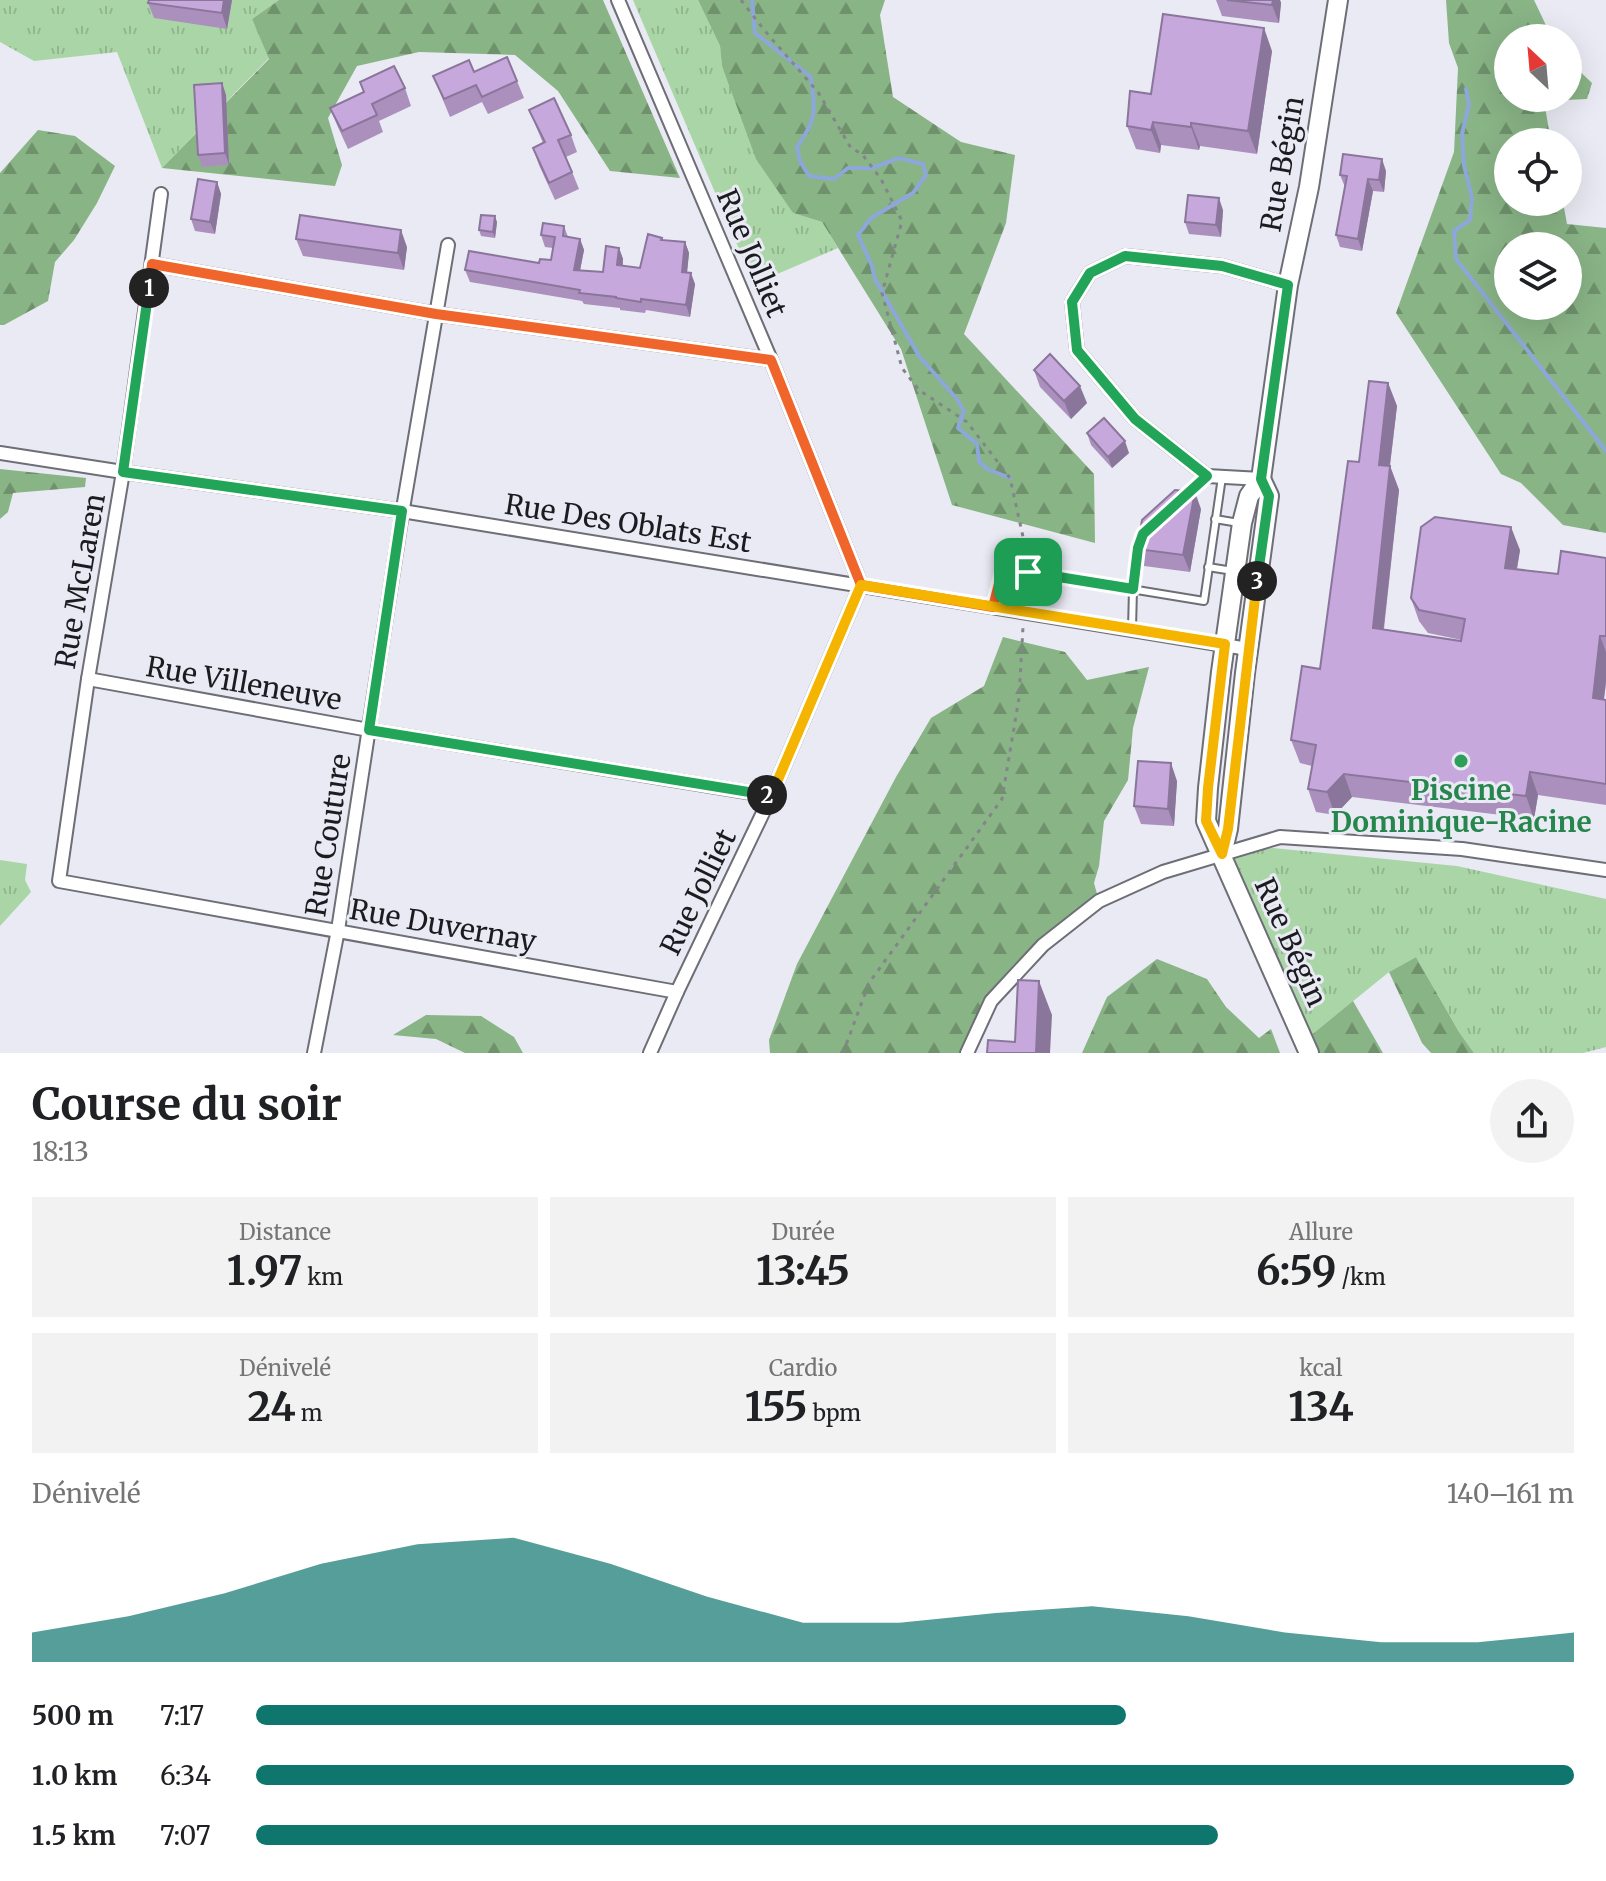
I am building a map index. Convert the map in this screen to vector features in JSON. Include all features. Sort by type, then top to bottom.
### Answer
[{"type":"street","name":"Rue Jolliet","points":[[618,0],[771,360],[861,585],[771,796],[650,1053]]},
{"type":"street","name":"Rue Bégin","points":[[1309,1053],[1206,821],[1242,523],[1249,496],[1261,479],[1288,285],[1309,187],[1338,0]]},
{"type":"street","name":"Rue McLaren","points":[[59,881],[88,679],[123,472],[161,194]]},
{"type":"street","name":"Rue Couture","points":[[314,1053],[338,930],[402,511],[448,245]]},
{"type":"street","points":[[1261,479],[1207,476],[1135,419],[1077,350],[1072,302],[1090,273],[1125,256],[1222,266],[1288,285]]},
{"type":"street","points":[[152,264],[436,314],[771,360]]},
{"type":"street","name":"Rue Des Oblats Est","points":[[0,453],[402,511],[1248,649]]},
{"type":"street","name":"Rue Bégin","points":[[1222,854],[1228,829],[1269,496],[1261,479]]},
{"type":"street","name":"Rue Villeneuve","points":[[88,679],[369,730],[771,796]]},
{"type":"street","points":[[967,1053],[991,1001],[1043,945],[1099,901],[1163,872],[1280,837],[1462,849],[1606,870]]},
{"type":"street","name":"Rue Duvernay","points":[[59,881],[677,992]]},
{"type":"lane","points":[[1175,505],[1207,476]]},
{"type":"lane","points":[[993,607],[1003,568],[1204,601],[1222,477]]},
{"type":"lane","points":[[1215,519],[1242,523]]},
{"type":"lane","points":[[1132,629],[1133,589],[1138,548],[1143,534]]},
{"type":"lane","points":[[1208,567],[1236,571]]},
{"type":"path","points":[[741,0],[818,92],[851,148],[862,154],[881,179],[902,221],[882,293],[902,368],[919,390],[967,422],[1010,478],[1030,560],[1019,698],[1002,799],[869,983],[843,1053]]},
{"type":"green space","points":[[0,0],[279,0],[252,19],[269,58],[162,168],[117,52],[34,61],[0,42]]},
{"type":"green space","points":[[279,0],[603,0],[680,178],[610,171],[558,91],[515,55],[419,52],[357,66],[328,118],[342,165],[335,186],[162,168],[269,59],[252,19]]},
{"type":"green space","points":[[633,0],[698,0],[720,46],[722,66],[793,213],[822,222],[838,248],[754,284]]},
{"type":"green space","points":[[698,0],[885,0],[880,15],[893,97],[961,142],[1015,155],[1006,223],[964,334],[1094,474],[1095,543],[952,505],[901,349],[822,222],[793,213],[756,159],[722,66],[720,46]]},
{"type":"green space","points":[[1446,0],[1534,0],[1545,24],[1494,24],[1494,112],[1546,112],[1549,128],[1494,128],[1494,216],[1566,216],[1567,224],[1606,228],[1606,533],[1563,525],[1521,483],[1501,474],[1396,313],[1454,152],[1458,68],[1449,43]]},
{"type":"green space","points":[[1582,73],[1592,83],[1587,99],[1582,99]]},
{"type":"green space","points":[[38,130],[75,136],[115,166],[74,240],[55,262],[48,301],[0,325],[0,173]]},
{"type":"green space","points":[[0,469],[86,478],[85,487],[13,493],[8,512],[0,519]]},
{"type":"green space","points":[[1003,637],[1065,652],[1087,680],[1149,667],[1133,728],[1128,780],[1104,821],[1094,883],[1099,901],[991,1001],[967,1053],[770,1053],[769,1040],[797,964],[896,777],[931,718],[984,686]]},
{"type":"green space","points":[[1273,848],[1457,866],[1606,899],[1606,1047],[1583,1053],[1474,1053],[1416,957],[1389,972],[1304,1041],[1222,854]]},
{"type":"green space","points":[[0,860],[27,864],[25,880],[31,892],[0,926]]},
{"type":"green space","points":[[1416,957],[1474,1053],[1431,1053],[1422,1043],[1389,972]]},
{"type":"green space","points":[[1157,959],[1207,979],[1226,1007],[1259,1038],[1271,1029],[1280,1053],[1082,1053],[1107,997]]},
{"type":"green space","points":[[1353,1001],[1383,1053],[1309,1053],[1304,1041]]},
{"type":"green space","points":[[426,1015],[481,1016],[514,1037],[523,1053],[465,1053],[436,1039],[393,1035]]},
{"type":"building","points":[[149,0],[224,0],[222,13],[148,3]]},
{"type":"building","points":[[1227,0],[1273,0],[1272,5]]},
{"type":"building","points":[[1163,14],[1264,28],[1248,131],[1191,123],[1191,127],[1153,122],[1151,130],[1127,126],[1130,91],[1151,94]]},
{"type":"building","points":[[507,57],[517,81],[482,97],[476,85],[444,99],[433,76],[469,60],[474,72]]},
{"type":"building","points":[[394,66],[405,88],[372,104],[377,115],[342,131],[330,108],[364,92],[360,82]]},
{"type":"building","points":[[222,83],[225,153],[198,155],[194,85]]},
{"type":"building","points":[[554,98],[571,135],[558,140],[572,172],[549,183],[533,148],[545,142],[529,110]]},
{"type":"building","points":[[1343,154],[1382,159],[1379,180],[1368,179],[1358,239],[1336,235],[1347,176],[1340,175]]},
{"type":"building","points":[[198,179],[217,182],[210,222],[191,219]]},
{"type":"building","points":[[1188,195],[1219,198],[1216,225],[1185,222]]},
{"type":"building","points":[[300,215],[401,230],[398,253],[296,239]]},
{"type":"building","points":[[481,215],[495,216],[493,232],[479,230]]},
{"type":"building","points":[[543,223],[564,226],[563,236],[580,239],[574,270],[603,272],[606,246],[619,248],[617,265],[640,268],[648,234],[661,240],[685,242],[682,272],[691,273],[686,305],[579,293],[580,290],[465,270],[469,251],[539,263],[540,259],[551,260],[555,237],[541,235]]},
{"type":"building","points":[[1050,354],[1080,386],[1064,401],[1034,370]]},
{"type":"building","points":[[1369,381],[1388,383],[1379,465],[1390,466],[1373,628],[1461,641],[1465,619],[1419,610],[1411,598],[1421,527],[1435,517],[1511,527],[1505,568],[1558,574],[1561,551],[1606,558],[1606,636],[1600,636],[1593,698],[1606,700],[1606,784],[1530,772],[1526,796],[1344,774],[1327,792],[1308,789],[1316,745],[1291,740],[1302,666],[1320,669],[1348,461],[1359,462]]},
{"type":"building","points":[[1104,418],[1125,441],[1108,457],[1087,433]]},
{"type":"building","points":[[1175,490],[1195,492],[1183,555],[1137,549],[1142,520]]},
{"type":"building","points":[[1138,761],[1171,763],[1168,809],[1134,806]]},
{"type":"building","points":[[1018,980],[1039,981],[1036,1053],[987,1053],[988,1040],[1015,1042]]},
{"type":"waterway","points":[[752,0],[755,33],[811,77],[812,121],[797,147],[800,161],[809,176],[834,179],[848,168],[872,168],[899,158],[923,164],[926,175],[913,193],[871,218],[858,235],[875,279],[919,356],[964,411],[958,428],[977,444],[979,461],[987,469],[1010,478]]},
{"type":"waterway","points":[[1466,89],[1469,105],[1462,134],[1464,165],[1472,198],[1470,220],[1454,231],[1456,259],[1606,451]]},
{"type":"place","name":"Piscine Dominique-Racine","points":[[1461,761]]},
{"type":"route","points":[[1028,572],[1003,568],[993,607],[861,585],[771,360],[436,314],[152,264],[123,472],[402,511],[369,730],[771,796],[861,585],[1225,644],[1206,821],[1222,854],[1228,829],[1269,496],[1261,479],[1288,285],[1222,266],[1125,256],[1090,273],[1072,302],[1077,350],[1135,419],[1207,476],[1143,534],[1138,548],[1133,589],[1028,572]]}]
